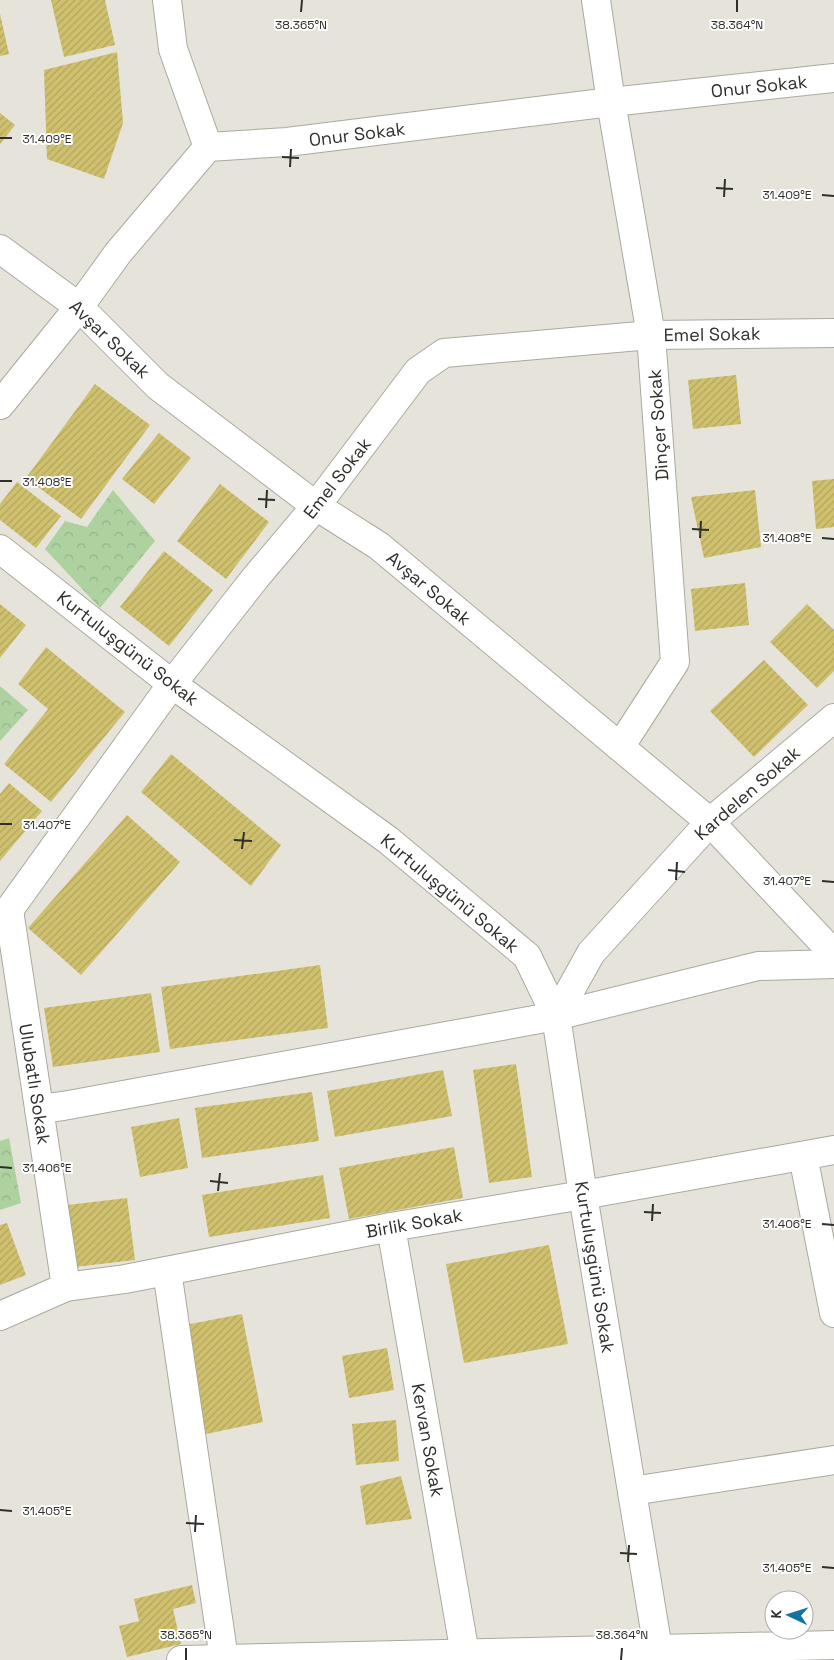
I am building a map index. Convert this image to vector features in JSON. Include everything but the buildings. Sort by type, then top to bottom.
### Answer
[{"type":"street","points":[[0,404],[79,307],[118,253],[208,147],[173,50],[166,0]]},
{"type":"street","name":"Dinçer Sokak","points":[[596,0],[611,102],[651,335],[676,662],[620,747]]},
{"type":"street","name":"Onur Sokak","points":[[208,147],[287,142],[611,102],[834,78]]},
{"type":"street","name":"Avşar Sokak","points":[[0,249],[79,307],[158,386],[316,506],[378,546],[710,822],[834,954]]},
{"type":"street","name":"Emel Sokak","points":[[4,915],[172,684],[256,577],[316,506],[418,371],[444,353],[651,335],[834,333]]},
{"type":"street","name":"Kurtuluşgünü Sokak","points":[[0,549],[172,684],[388,840],[527,956],[556,1016],[583,1195],[658,1649]]},
{"type":"street","name":"Kardelen Sokak","points":[[556,1016],[590,953],[710,822],[834,718]]},
{"type":"street","name":"Ulubatlı Sokak","points":[[4,915],[38,1109],[66,1286]]},
{"type":"street","points":[[38,1109],[556,1016],[758,966],[834,964]]},
{"type":"street","name":"Birlik Sokak","points":[[0,1316],[66,1286],[125,1279],[392,1227],[834,1150]]},
{"type":"street","points":[[803,1156],[834,1313]]},
{"type":"street","name":"Kervan Sokak","points":[[392,1227],[465,1654]]},
{"type":"street","points":[[167,1271],[224,1659]]},
{"type":"street","points":[[632,1492],[834,1460]]},
{"type":"street","points":[[181,1660],[834,1646]]},
{"type":"green space","points":[[113,490],[155,541],[100,608],[45,549],[65,521],[87,527]]},
{"type":"green space","points":[[0,686],[28,710],[0,741]]},
{"type":"green space","points":[[9,1138],[21,1203],[0,1210],[0,1141]]}]
